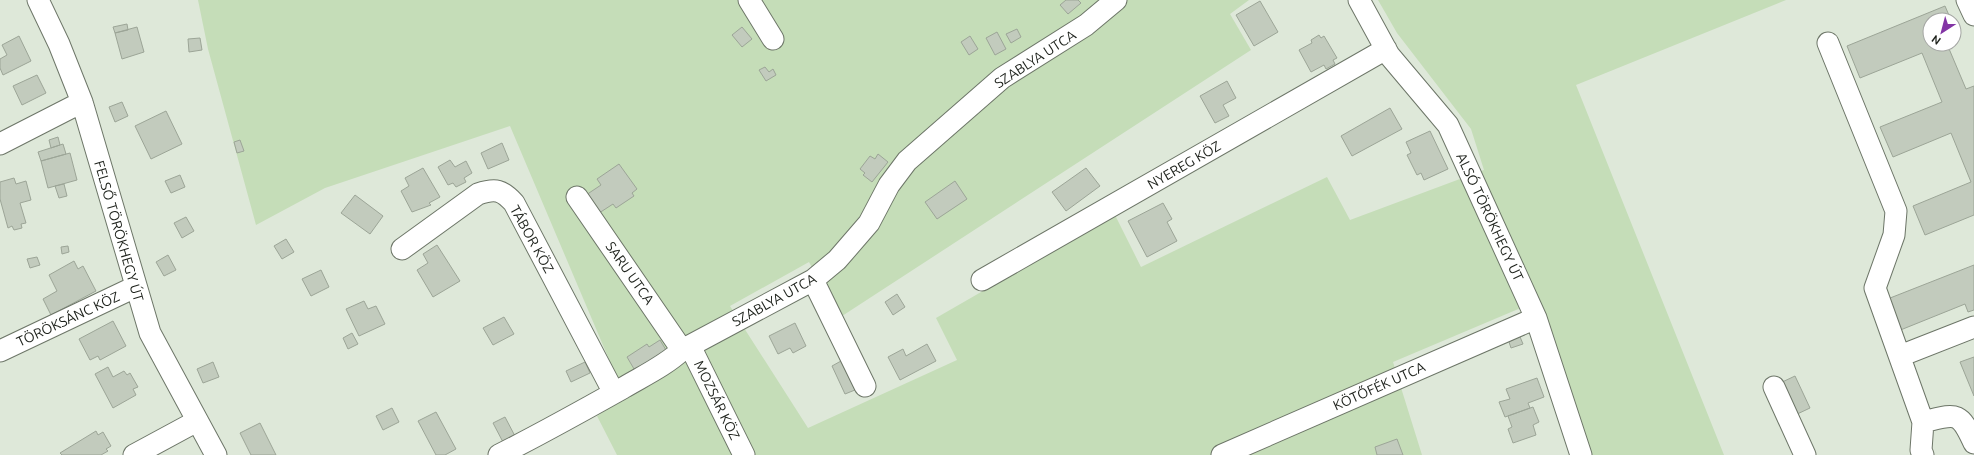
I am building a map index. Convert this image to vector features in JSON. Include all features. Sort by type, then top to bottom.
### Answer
[{"type":"street","name":"FELSŐ TÖRÖKHEGY ÚT","points":[[38,0],[59,44],[82,102],[135,287],[150,333],[216,455]]},
{"type":"street","points":[[749,0],[773,39]]},
{"type":"street","name":"SZABLYA UTCA","points":[[499,455],[546,432],[672,359],[686,348],[813,280],[837,260],[869,223],[889,185],[907,161],[1002,78],[1086,25],[1116,0]]},
{"type":"street","name":"ALSÓ TÖRÖKHEGY ÚT","points":[[1359,0],[1386,49],[1448,125],[1536,318],[1580,455]]},
{"type":"street","points":[[1967,0],[1974,15]]},
{"type":"street","points":[[1828,43],[1896,211],[1894,235],[1875,288],[1923,422],[1921,450],[1924,455]]},
{"type":"street","name":"NYEREG KÖZ","points":[[982,280],[1386,49]]},
{"type":"street","points":[[0,144],[82,102]]},
{"type":"street","name":"TÁBOR KÖZ","points":[[402,249],[478,194],[491,190],[505,194],[514,203],[614,393]]},
{"type":"street","name":"SARU UTCA","points":[[577,197],[686,348]]},
{"type":"street","points":[[813,280],[865,386]]},
{"type":"street","name":"TÖRÖKSÁNC KÖZ","points":[[0,351],[135,287]]},
{"type":"street","name":"KÖTŐFÉK UTCA","points":[[1222,455],[1536,318]]},
{"type":"street","points":[[1900,356],[1974,327]]},
{"type":"street","name":"MOZSÁR KÖZ","points":[[686,348],[744,454]]},
{"type":"street","points":[[1774,387],[1804,455]]},
{"type":"street","points":[[1923,422],[1949,416],[1959,418],[1966,425],[1974,443]]},
{"type":"street","points":[[134,455],[197,421]]},
{"type":"green space","points":[[198,0],[1249,0],[1230,14],[1251,50],[839,318],[809,262],[730,306],[808,428],[957,360],[936,318],[1115,215],[1141,267],[1327,177],[1350,220],[1484,170],[1471,129],[1397,33],[1378,0],[1786,0],[1576,85],[1724,455],[1588,455],[1535,302],[1393,362],[1422,455],[617,455],[597,416],[625,397],[510,126],[325,188],[256,225],[208,49]]},
{"type":"building","points":[[1066,0],[1078,0],[1081,3],[1068,14],[1060,5]]},
{"type":"building","points":[[1260,1],[1278,32],[1254,46],[1236,15]]},
{"type":"building","points":[[1945,6],[1948,12],[1930,12]]},
{"type":"building","points":[[1922,15],[1922,52],[1950,52],[1966,89],[1974,86],[1974,215],[1925,235],[1913,206],[1971,182],[1951,133],[1893,157],[1880,127],[1942,102],[1922,53],[1860,78],[1847,46]]},
{"type":"building","points":[[127,24],[128,30],[115,33],[113,27]]},
{"type":"building","points":[[137,27],[144,52],[122,59],[115,33]]},
{"type":"building","points":[[742,27],[752,39],[742,47],[732,35]]},
{"type":"building","points":[[1017,29],[1021,37],[1011,43],[1006,34]]},
{"type":"building","points":[[997,32],[1006,49],[995,55],[986,38]]},
{"type":"building","points":[[1319,35],[1321,38],[1324,36],[1337,58],[1333,60],[1335,64],[1326,69],[1324,65],[1311,72],[1299,50],[1312,43],[1311,40]]},
{"type":"building","points":[[19,36],[31,61],[3,75],[0,68],[0,59],[7,55],[2,45]]},
{"type":"building","points":[[970,36],[978,49],[969,55],[961,42]]},
{"type":"building","points":[[200,38],[202,50],[189,52],[188,39]]},
{"type":"building","points":[[765,67],[769,72],[773,69],[776,75],[766,81],[759,70]]},
{"type":"building","points":[[37,75],[46,93],[22,105],[13,86]]},
{"type":"building","points":[[1227,81],[1236,98],[1223,105],[1229,116],[1215,123],[1200,96]]},
{"type":"building","points":[[122,102],[128,116],[115,122],[109,107]]},
{"type":"building","points":[[1390,108],[1402,129],[1352,156],[1341,136]]},
{"type":"building","points":[[166,111],[182,144],[151,159],[135,126]]},
{"type":"building","points":[[1430,131],[1448,169],[1424,180],[1421,173],[1417,175],[1407,155],[1411,153],[1406,142]]},
{"type":"building","points":[[58,137],[60,145],[51,148],[49,140]]},
{"type":"building","points":[[240,140],[244,151],[237,153],[234,142]]},
{"type":"building","points":[[502,143],[509,160],[488,169],[481,153]]},
{"type":"building","points":[[63,144],[66,154],[41,161],[38,152]]},
{"type":"building","points":[[70,153],[77,180],[48,188],[41,161]]},
{"type":"building","points":[[878,154],[888,162],[872,182],[863,175],[865,173],[860,169],[870,156],[875,159]]},
{"type":"building","points":[[450,160],[455,167],[466,161],[472,173],[464,178],[466,182],[456,187],[453,183],[448,185],[438,167]]},
{"type":"building","points":[[619,164],[637,189],[632,193],[634,196],[616,208],[613,204],[596,215],[583,197],[601,185],[597,179]]},
{"type":"building","points":[[423,168],[440,197],[429,203],[431,205],[412,212],[401,191],[409,186],[405,178]]},
{"type":"building","points":[[1086,168],[1100,186],[1066,211],[1052,192]]},
{"type":"building","points":[[180,175],[185,187],[171,193],[165,181]]},
{"type":"building","points":[[14,178],[16,184],[26,181],[31,200],[20,203],[26,223],[21,224],[22,228],[14,230],[12,226],[8,228],[0,199],[0,182]]},
{"type":"building","points":[[955,181],[967,199],[937,219],[925,202]]},
{"type":"building","points":[[64,184],[67,196],[59,198],[55,186]]},
{"type":"building","points":[[355,195],[383,216],[370,234],[341,213]]},
{"type":"building","points":[[1163,203],[1172,219],[1167,222],[1177,241],[1147,257],[1128,221]]},
{"type":"building","points":[[186,217],[194,231],[182,238],[174,223]]},
{"type":"building","points":[[286,239],[294,252],[282,259],[274,246]]},
{"type":"building","points":[[437,245],[460,281],[433,297],[417,270],[428,263],[423,254]]},
{"type":"building","points":[[68,246],[69,252],[62,254],[61,247]]},
{"type":"building","points":[[168,255],[176,270],[164,276],[156,262]]},
{"type":"building","points":[[37,257],[40,265],[30,268],[27,259]]},
{"type":"building","points":[[74,261],[78,269],[83,266],[96,291],[51,315],[43,299],[57,291],[49,275]]},
{"type":"building","points":[[1974,265],[1974,310],[1968,312],[1965,304],[1898,331],[1885,300]]},
{"type":"building","points":[[321,270],[329,287],[311,296],[302,279]]},
{"type":"building","points":[[897,294],[905,307],[893,315],[885,302]]},
{"type":"building","points":[[364,301],[368,309],[376,306],[385,324],[359,336],[346,309]]},
{"type":"building","points":[[504,317],[514,334],[493,345],[483,328]]},
{"type":"building","points":[[113,321],[126,346],[100,360],[98,356],[90,360],[79,339]]},
{"type":"building","points":[[795,323],[806,346],[793,353],[790,348],[778,354],[769,336]]},
{"type":"building","points":[[1518,332],[1523,344],[1511,348],[1507,336]]},
{"type":"building","points":[[352,333],[358,344],[348,349],[343,338]]},
{"type":"building","points":[[660,340],[669,355],[637,374],[627,357],[647,344],[649,347]]},
{"type":"building","points":[[927,344],[936,361],[900,380],[888,357],[903,349],[906,356]]},
{"type":"building","points":[[1974,357],[1974,396],[1960,362]]},
{"type":"building","points":[[841,361],[855,390],[845,394],[832,366]]},
{"type":"building","points":[[213,362],[219,377],[203,383],[197,369]]},
{"type":"building","points":[[585,362],[590,373],[571,382],[566,371]]},
{"type":"building","points":[[108,367],[113,377],[124,371],[127,375],[130,373],[138,387],[133,389],[136,395],[113,408],[95,374]]},
{"type":"building","points":[[1795,376],[1810,408],[1793,416],[1778,384]]},
{"type":"building","points":[[1537,378],[1544,397],[1528,403],[1530,408],[1505,417],[1499,402],[1510,399],[1506,389]]},
{"type":"building","points":[[1533,407],[1539,422],[1533,425],[1536,435],[1513,443],[1508,429],[1512,427],[1508,416]]},
{"type":"building","points":[[392,408],[399,422],[383,430],[376,416]]},
{"type":"building","points":[[436,412],[456,449],[445,455],[436,455],[418,421]]},
{"type":"building","points":[[505,417],[516,438],[504,444],[493,423]]},
{"type":"building","points":[[260,423],[276,455],[251,455],[240,433]]},
{"type":"building","points":[[96,431],[98,435],[103,432],[111,446],[106,449],[108,451],[101,455],[62,455],[60,453]]},
{"type":"building","points":[[1397,439],[1403,455],[1377,455],[1375,447]]}]
